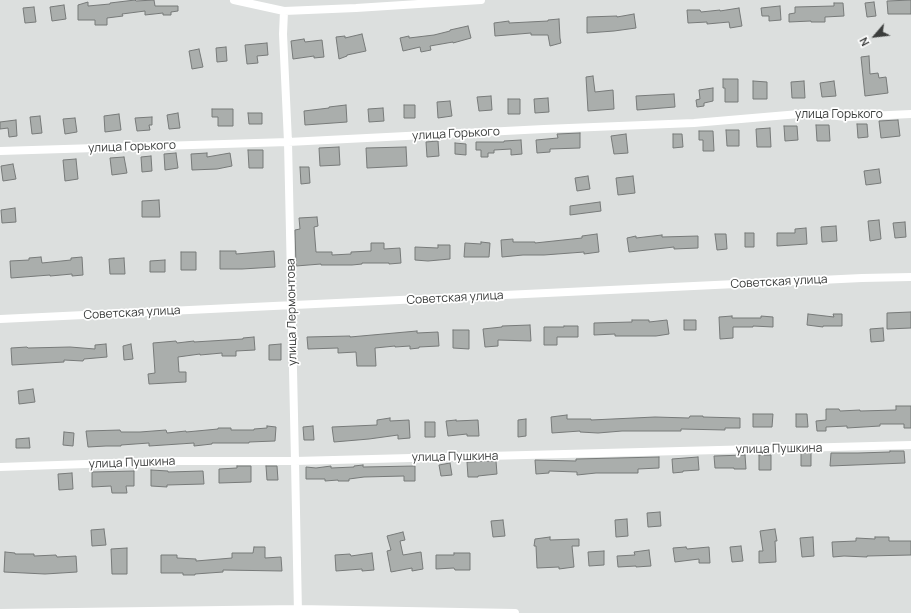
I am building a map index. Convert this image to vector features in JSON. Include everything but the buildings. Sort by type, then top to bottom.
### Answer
[{"type":"street","points":[[234,0],[284,11],[481,0]]},
{"type":"street","name":"улица Лермонтова","points":[[284,11],[283,34],[288,142],[298,611]]},
{"type":"street","name":"улица Горького","points":[[0,151],[288,142],[694,123],[811,113],[846,117],[911,114]]},
{"type":"street","name":"Советская улица","points":[[0,319],[862,278],[911,277]]},
{"type":"street","name":"улица Пушкина","points":[[0,468],[172,461],[295,461],[911,445]]},
{"type":"street","points":[[0,612],[298,611],[515,613]]}]
